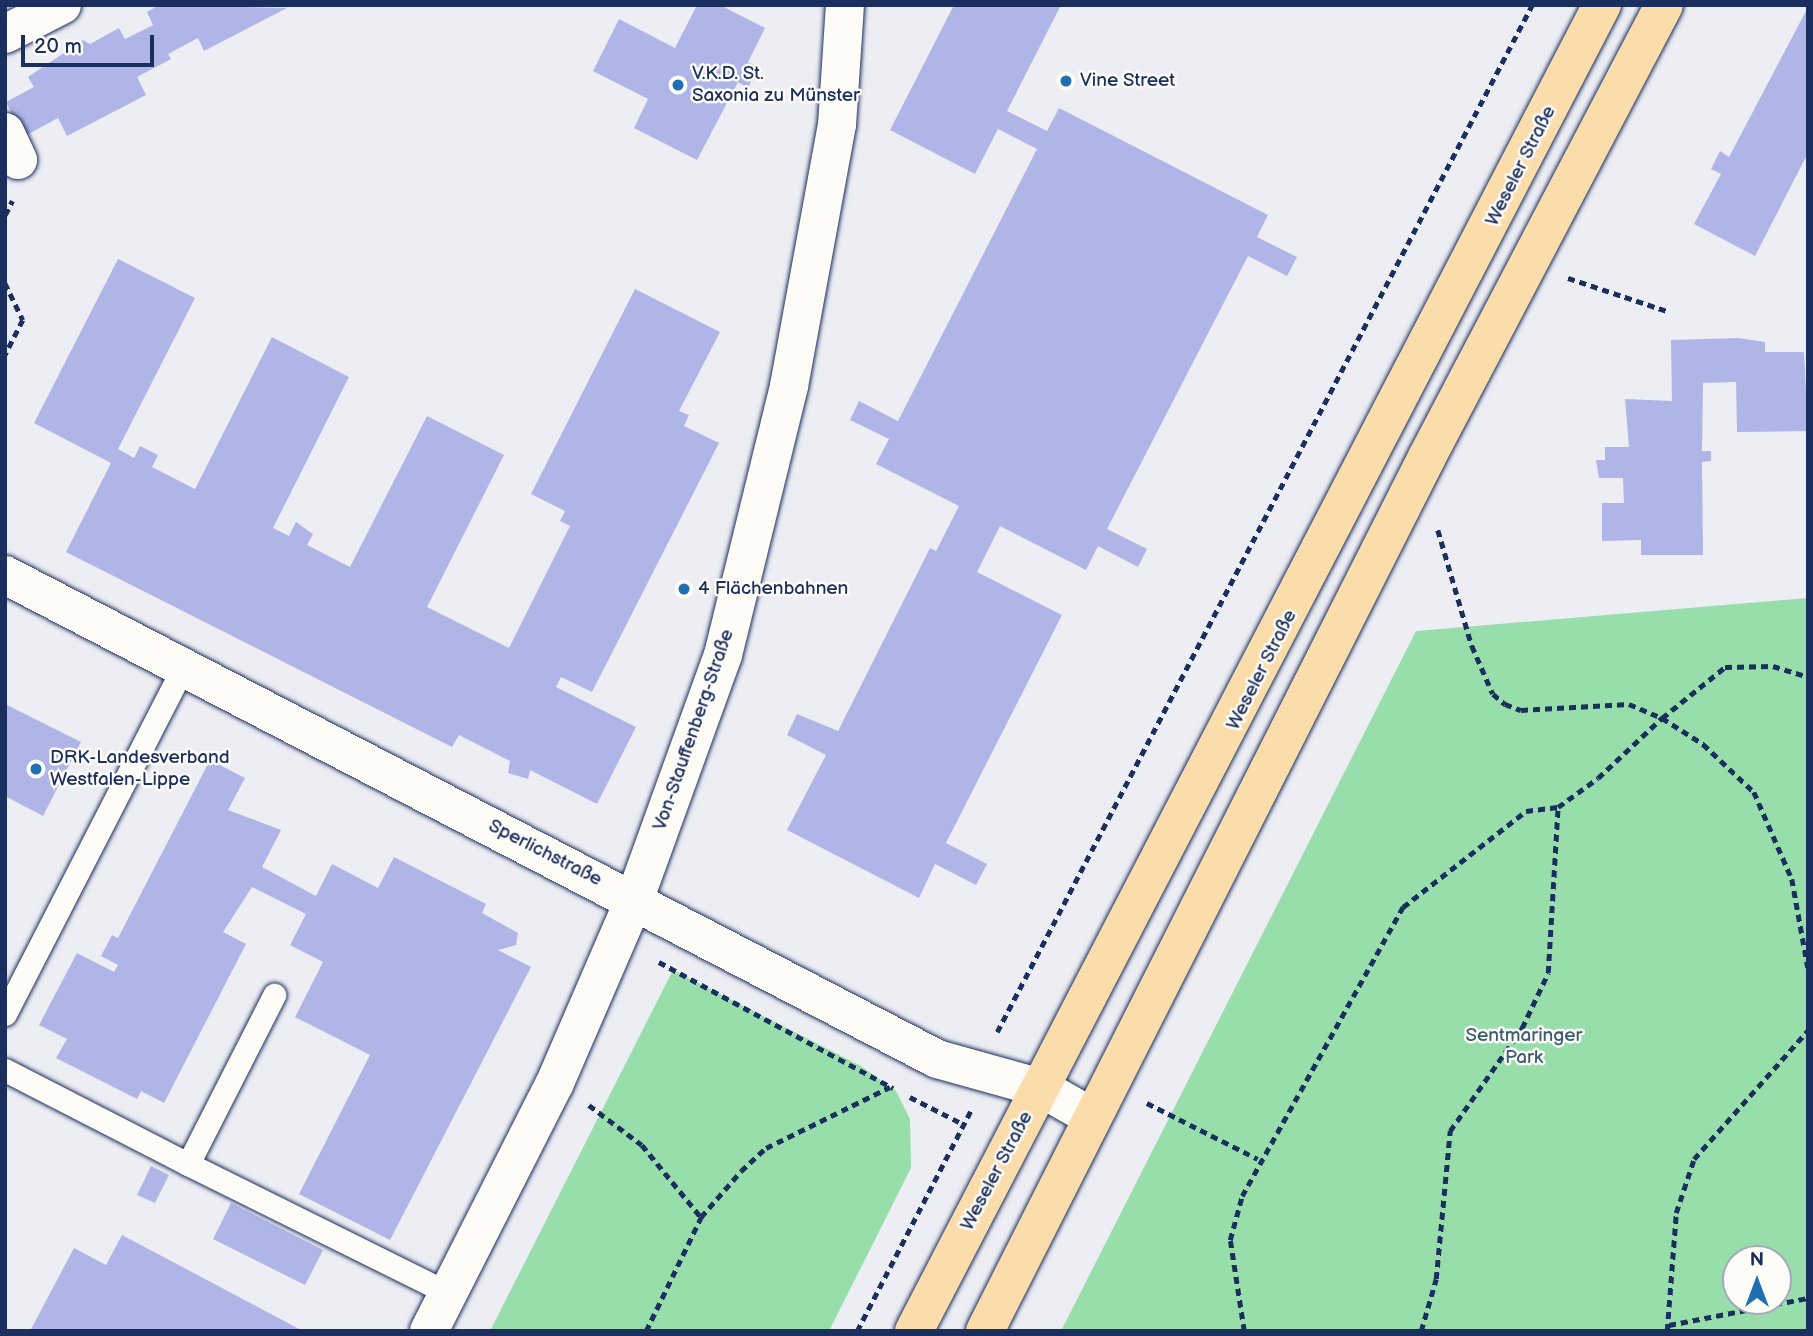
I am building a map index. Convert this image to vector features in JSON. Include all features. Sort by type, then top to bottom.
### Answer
[{"type":"main road","name":"Weseler Straße","points":[[914,1331],[1602,5]]},
{"type":"main road","points":[[985,1331],[1090,1116],[1664,5]]},
{"type":"street","points":[[5,34],[62,5]]},
{"type":"street","name":"Von-Stauffenberg-Straße","points":[[429,1331],[554,1085],[635,898],[723,655],[789,386],[837,125],[845,5]]},
{"type":"street","name":"Sperlichstraße","points":[[5,575],[182,670],[635,898],[937,1059],[1041,1088],[1090,1116]]},
{"type":"lane","points":[[5,1014],[182,670]]},
{"type":"lane","points":[[188,1164],[274,995]]},
{"type":"lane","points":[[5,1070],[448,1293]]},
{"type":"path","points":[[857,1331],[965,1125],[992,1042],[1532,5]]},
{"type":"path","points":[[1566,277],[1667,311]]},
{"type":"path","points":[[5,283],[23,320],[5,355]]},
{"type":"path","points":[[1437,526],[1472,646],[1493,694],[1521,710],[1629,704],[1662,718],[1703,744],[1755,792],[1792,879],[1808,968]]},
{"type":"path","points":[[1244,1331],[1230,1240],[1258,1159],[1403,907],[1526,811],[1558,807],[1622,760],[1662,718],[1725,667],[1773,666],[1808,677]]},
{"type":"path","points":[[1421,1331],[1436,1279],[1450,1131],[1522,1028],[1548,973],[1558,807]]},
{"type":"path","points":[[1808,1030],[1694,1159],[1676,1213],[1668,1328],[1808,1298]]},
{"type":"path","points":[[554,1085],[642,1145],[701,1217]]},
{"type":"path","points":[[646,1331],[701,1217],[766,1148],[891,1087]]},
{"type":"path","points":[[1150,1105],[1258,1159]]},
{"type":"green space","name":"Sentmaringer Park","points":[[1808,598],[1808,1331],[1061,1331],[1416,631]]},
{"type":"green space","points":[[673,970],[861,1066],[896,1091],[910,1119],[911,1168],[829,1331],[490,1331]]},
{"type":"building","points":[[159,5],[287,8],[204,51],[198,38],[168,54],[171,59],[137,77],[146,95],[67,136],[58,118],[23,137],[6,102],[34,87],[28,77],[83,40],[90,44],[119,28],[125,39],[153,25],[147,12]]},
{"type":"building","name":"V.K.D. St. Saxonia zu Münster","points":[[697,5],[720,5],[765,28],[748,62],[758,67],[748,88],[738,82],[697,160],[634,128],[648,99],[593,71],[619,19],[675,48]]},
{"type":"building","points":[[954,5],[1061,5],[1007,111],[1047,131],[1059,108],[1268,215],[1257,237],[1297,257],[1287,276],[1248,256],[1107,529],[1147,549],[1138,567],[1098,546],[1086,570],[1000,526],[977,572],[1062,615],[946,843],[987,864],[976,885],[935,864],[919,898],[787,830],[826,755],[787,735],[797,714],[838,731],[930,548],[936,551],[959,506],[876,464],[889,439],[850,420],[859,401],[898,421],[1037,149],[998,129],[975,174],[890,130]]},
{"type":"building","points":[[1806,11],[1808,153],[1755,256],[1694,224],[1721,174],[1711,169],[1720,151],[1729,157]]},
{"type":"building","points":[[118,259],[195,298],[118,449],[134,458],[140,446],[158,455],[152,467],[195,489],[272,337],[349,377],[273,528],[289,536],[296,522],[313,534],[307,545],[350,567],[427,416],[504,455],[427,607],[509,648],[570,526],[560,521],[565,511],[531,494],[635,289],[720,332],[679,411],[689,415],[684,426],[719,443],[592,692],[561,677],[556,687],[636,727],[597,804],[530,770],[528,779],[508,773],[510,761],[459,735],[452,747],[66,552],[111,463],[34,423]]},
{"type":"building","points":[[1738,338],[1765,342],[1765,352],[1804,352],[1808,431],[1737,432],[1736,382],[1703,383],[1702,451],[1711,451],[1711,461],[1702,462],[1703,555],[1641,555],[1641,540],[1602,541],[1602,503],[1624,503],[1623,478],[1599,478],[1596,460],[1605,460],[1605,447],[1629,447],[1625,399],[1672,401],[1671,340]]},
{"type":"building","name":"DRK-Landesverband Westfalen-Lippe","points":[[5,704],[81,742],[43,816],[5,796]]},
{"type":"building","points":[[210,760],[245,778],[228,810],[281,830],[262,867],[316,896],[332,864],[378,888],[394,857],[486,904],[482,913],[518,933],[516,945],[498,950],[531,967],[390,1240],[299,1194],[370,1055],[295,1017],[323,962],[290,945],[306,914],[252,887],[223,932],[246,944],[164,1103],[141,1091],[137,1099],[56,1058],[67,1039],[39,1025],[77,953],[114,972],[118,965],[101,956],[112,935],[118,938]]},
{"type":"building","points":[[151,1166],[169,1175],[155,1203],[137,1195]]},
{"type":"building","points":[[231,1203],[323,1250],[305,1285],[213,1239]]},
{"type":"building","points":[[122,1235],[303,1331],[30,1331],[74,1248],[106,1265]]},
{"type":"place","name":"Vine Street","points":[[1066,81]]},
{"type":"place","name":"V.K.D. St. Saxonia zu Münster","points":[[678,85]]},
{"type":"place","name":"4 Flächenbahnen","points":[[684,589]]},
{"type":"place","name":"DRK-Landesverband Westfalen-Lippe","points":[[36,769]]}]
